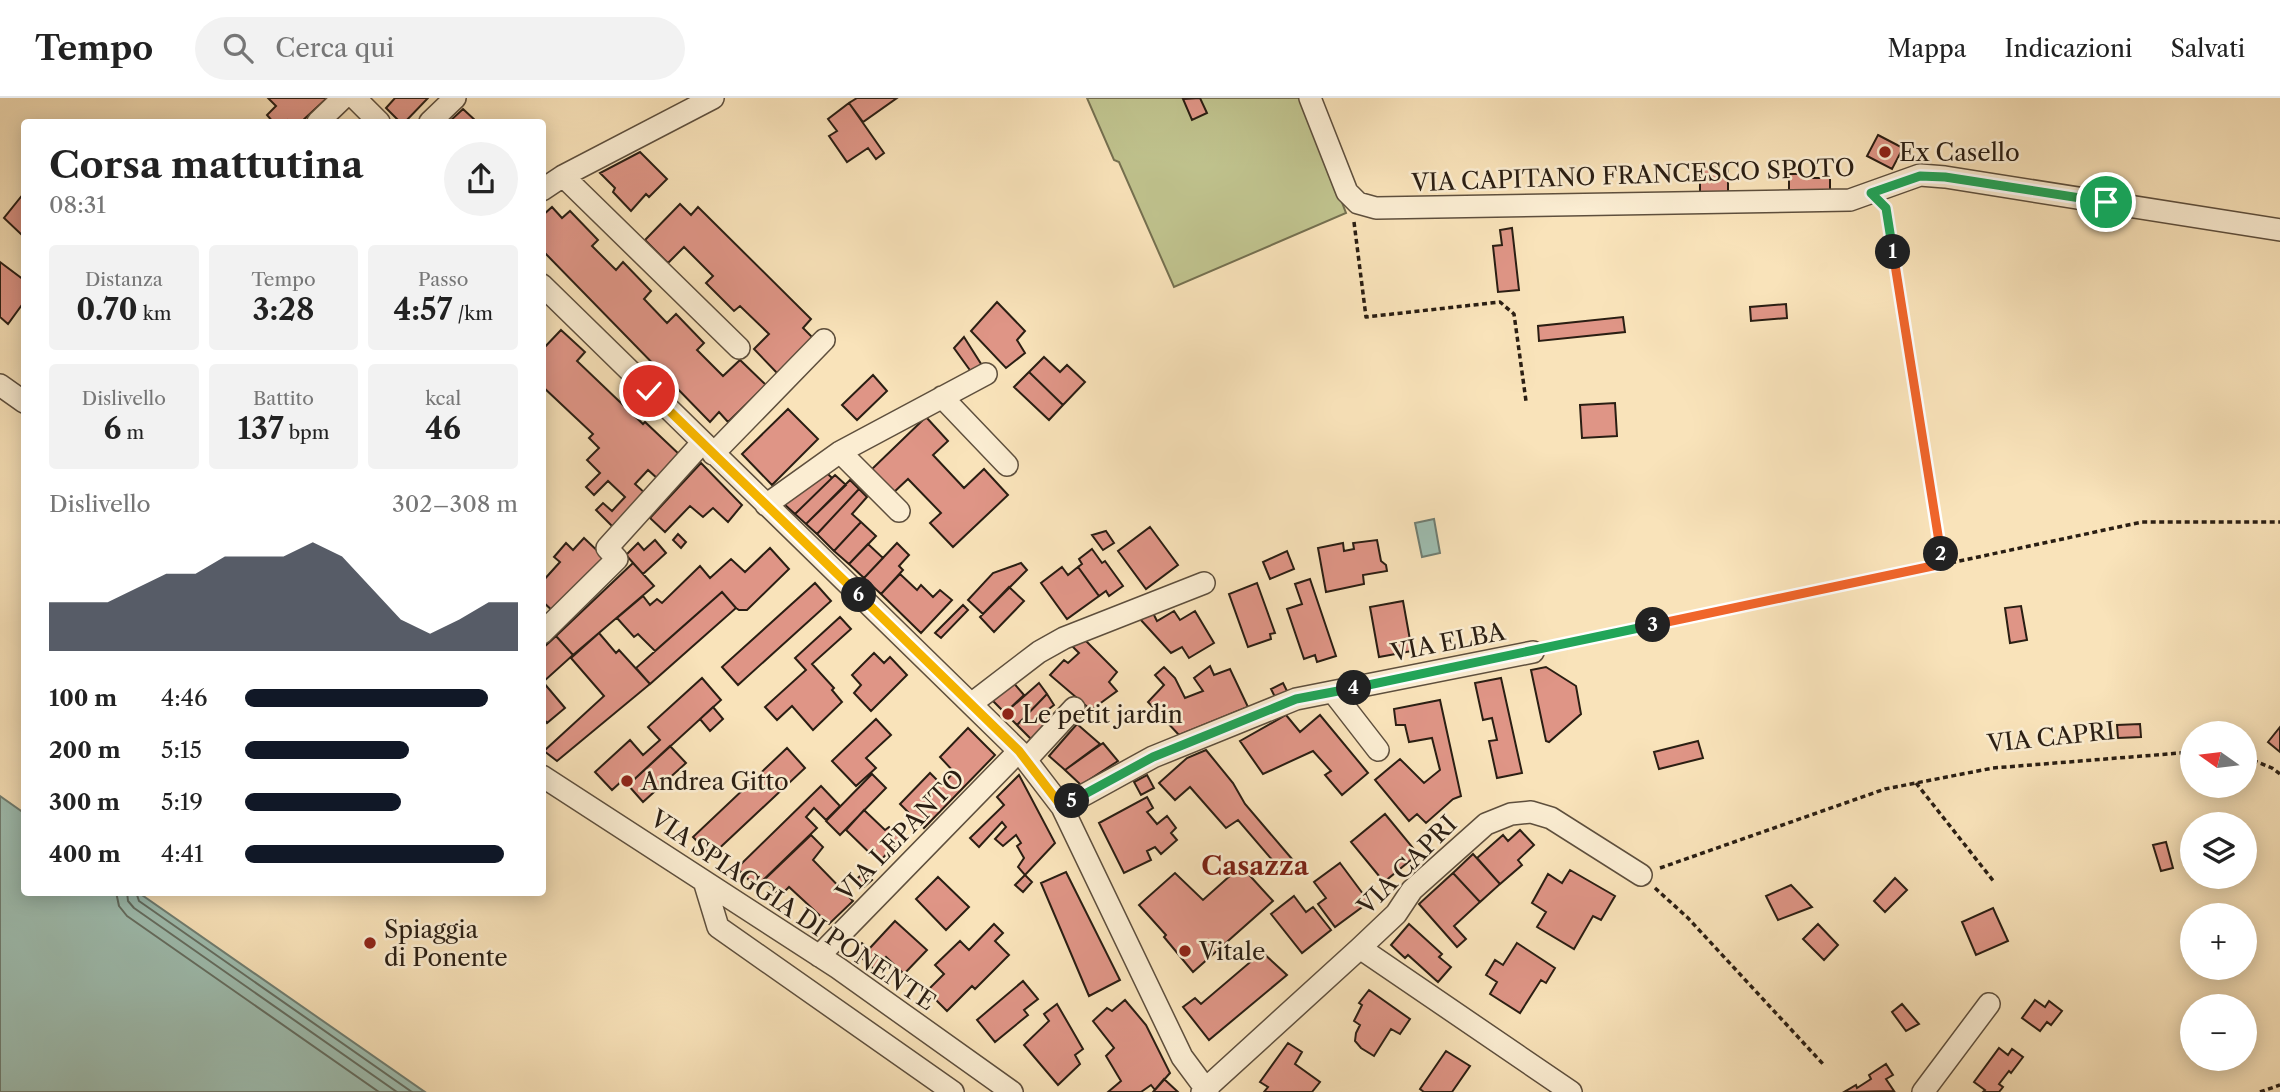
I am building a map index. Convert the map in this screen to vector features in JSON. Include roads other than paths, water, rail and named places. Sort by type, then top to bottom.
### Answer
[{"type":"street","points":[[433,119],[455,98]]},
{"type":"street","points":[[546,187],[713,98]]},
{"type":"street","name":"VIA CAPITANO FRANCESCO SPOTO","points":[[1310,98],[1347,192],[1358,204],[1376,208],[1850,200],[1920,176],[1945,177],[2280,230]]},
{"type":"street","points":[[323,119],[357,100],[376,119]]},
{"type":"street","points":[[563,176],[739,348]]},
{"type":"street","points":[[546,289],[1023,755],[1062,807],[1182,1057],[1205,1091]]},
{"type":"street","points":[[546,629],[617,559],[607,548],[824,340]]},
{"type":"street","points":[[765,505],[840,452],[986,374]]},
{"type":"street","points":[[0,385],[21,400]]},
{"type":"street","points":[[942,397],[1007,465]]},
{"type":"street","points":[[840,452],[899,511]]},
{"type":"street","points":[[967,700],[1063,638],[1204,583]]},
{"type":"street","points":[[967,700],[976,683],[1033,643],[1059,629],[1146,596]]},
{"type":"street","name":"VIA ELBA","points":[[1062,807],[1153,757],[1296,699],[1532,652]]},
{"type":"street","points":[[1333,692],[1378,750]]},
{"type":"street","name":"VIA LEPANTO","points":[[819,956],[1074,708]]},
{"type":"street","name":"VIA SPIAGGIA DI PONENTE","points":[[546,779],[819,956],[1012,1092]]},
{"type":"street","name":"VIA CAPRI","points":[[1205,1091],[1396,914],[1412,890],[1486,824],[1511,814],[1531,812],[1551,818],[1641,875]]},
{"type":"street","points":[[705,881],[718,927],[954,1092]]},
{"type":"street","name":"VIA CAPRI","points":[[1360,948],[1571,1092]]},
{"type":"street","points":[[1923,1092],[1989,1004]]},
{"type":"water","points":[[1434,519],[1440,553],[1422,557],[1415,523]]},
{"type":"water","points":[[0,796],[21,811],[21,896],[143,896],[425,1092],[0,1092]]},
{"type":"place","name":"Ex Casello","points":[[1885,152]]},
{"type":"place","name":"Le petit jardin","points":[[1008,714]]},
{"type":"place","name":"Andrea Gitto","points":[[627,781]]},
{"type":"place","name":"Spiaggia di Ponente","points":[[370,943]]},
{"type":"place","name":"Vitale","points":[[1185,951]]},
{"type":"district","name":"Casazza","points":[[1255,866]]}]
